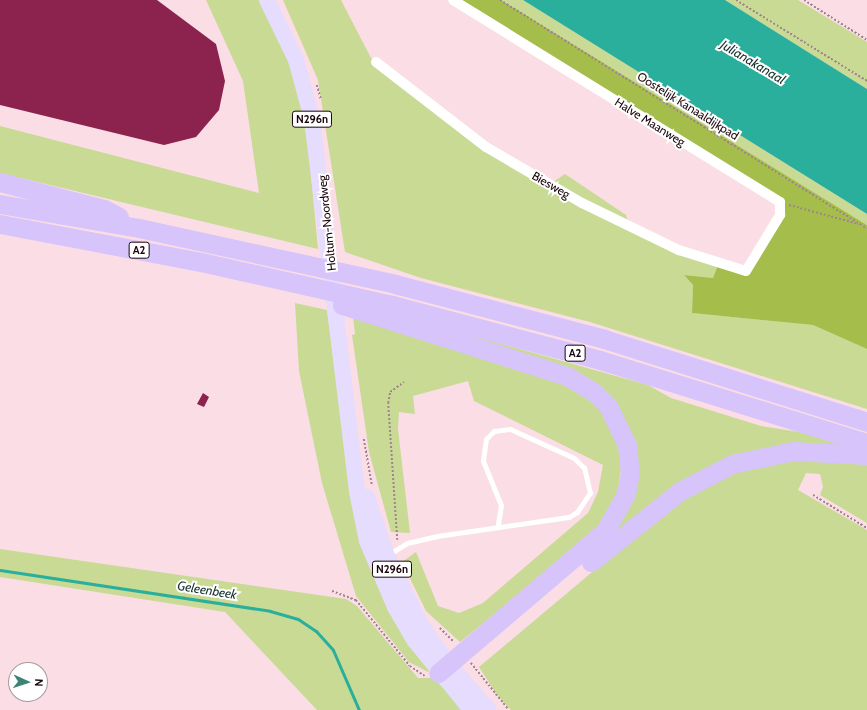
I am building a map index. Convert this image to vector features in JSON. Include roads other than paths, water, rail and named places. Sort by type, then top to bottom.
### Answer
[{"type":"highway","name":"A2","points":[[0,182],[104,209],[139,228]]},
{"type":"highway","name":"A2","points":[[0,204],[139,228],[484,307],[611,342],[867,422]]},
{"type":"highway","name":"A2","points":[[0,224],[278,279],[600,360],[867,443]]},
{"type":"highway","name":"A2","points":[[278,279],[334,303],[567,376],[594,392],[618,421],[627,445],[630,473],[626,494],[615,518],[584,553],[455,664]]},
{"type":"highway","points":[[455,664],[654,510],[704,477],[747,459],[777,453],[822,450],[867,455]]},
{"type":"main road","name":"Holtum-Noordweg","points":[[267,0],[294,53],[308,99],[329,245],[362,523],[381,560],[395,607],[455,664],[490,710]]},
{"type":"main road","name":"Holtum-Noordweg","points":[[455,664],[471,710]]},
{"type":"street","name":"Halve Maanweg","points":[[453,0],[782,206],[746,271]]},
{"type":"street","name":"Biesweg","points":[[376,62],[486,147],[582,203],[679,250],[746,271]]},
{"type":"lane","points":[[381,560],[399,547],[498,525],[577,512],[590,494],[584,468],[574,458],[510,429],[494,431],[486,439],[483,461],[500,505],[498,525]]},
{"type":"water","name":"Julianakanaal","points":[[523,0],[725,0],[867,89],[867,214]]},
{"type":"waterway","name":"Geleenbeek","points":[[0,570],[270,611],[298,619],[316,631],[333,650],[359,710]]}]
